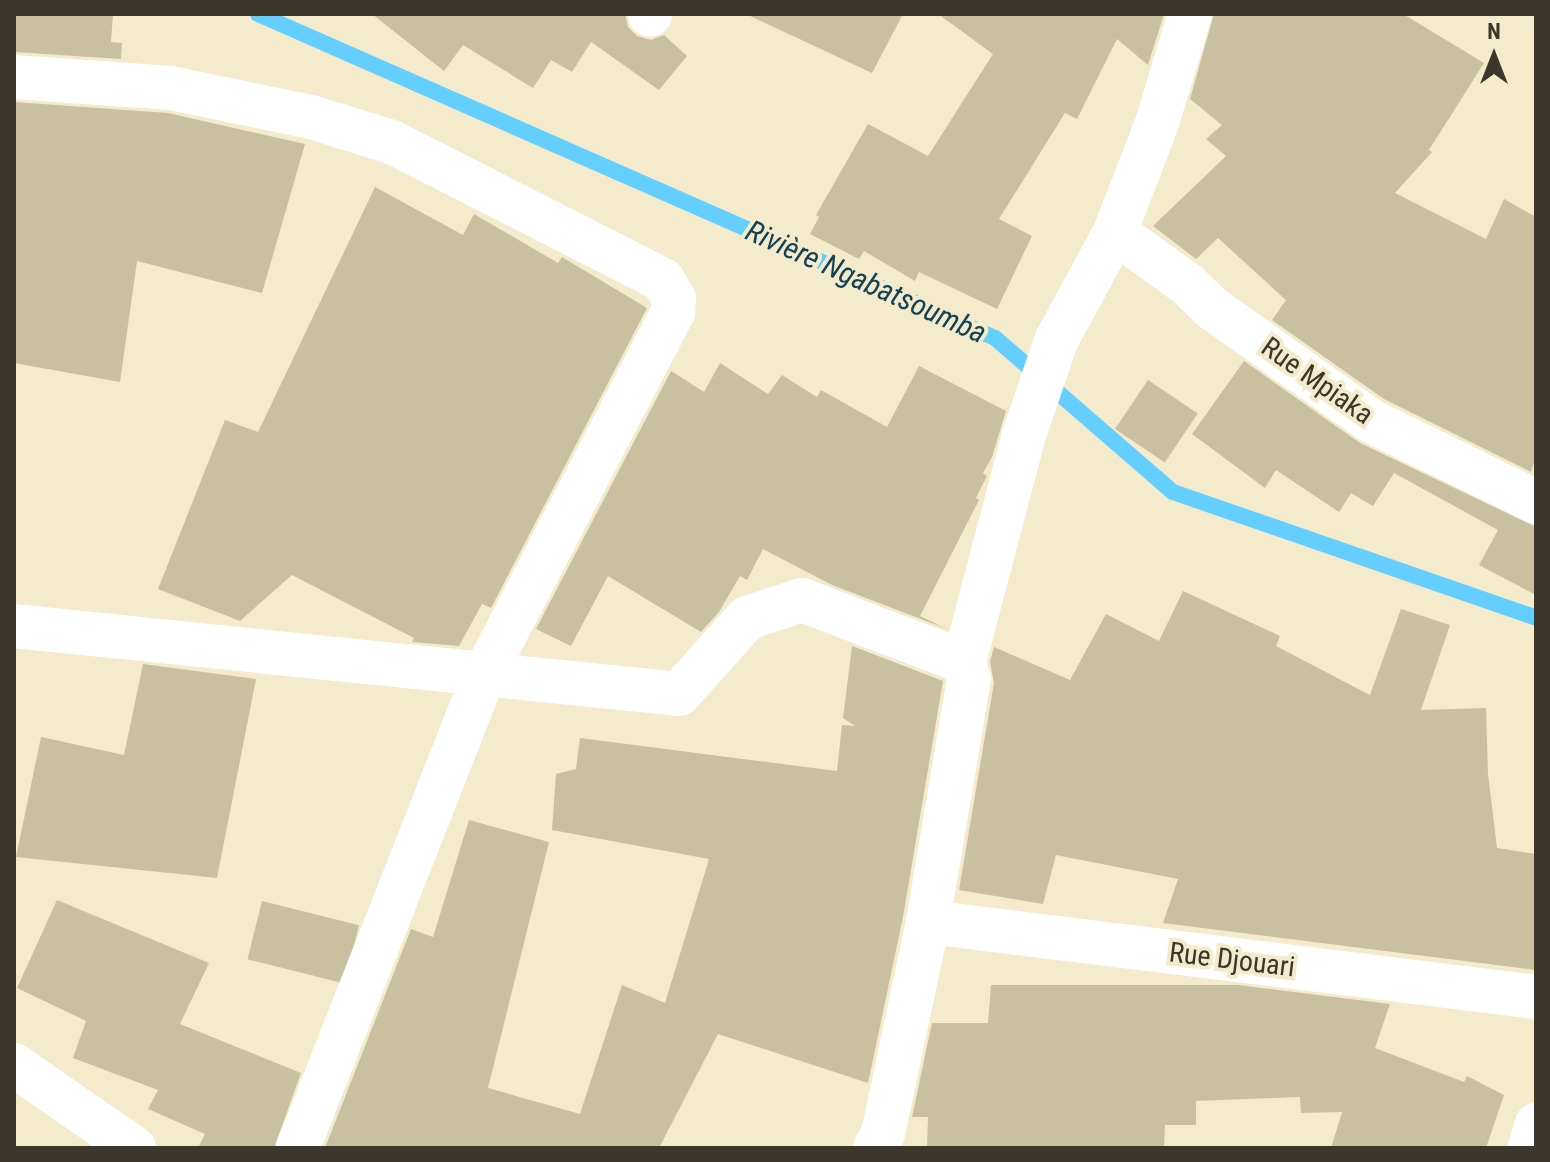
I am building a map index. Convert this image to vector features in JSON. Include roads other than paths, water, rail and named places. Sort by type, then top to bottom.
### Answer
[{"type":"street","points":[[875,1148],[883,1133],[928,922],[969,679],[964,662],[1023,438],[1056,341],[1115,232],[1157,123],[1190,14]]},
{"type":"street","points":[[14,77],[171,88],[311,117],[365,134],[461,174],[667,285],[674,299],[673,312],[484,675],[298,1148]]},
{"type":"street","name":"Rue Mpiaka","points":[[1115,232],[1187,284],[1212,308],[1371,421],[1536,502]]},
{"type":"street","points":[[14,626],[679,694],[747,618],[802,600],[964,662]]},
{"type":"street","name":"Rue Djouari","points":[[928,922],[1536,997]]},
{"type":"street","points":[[14,1065],[134,1148]]},
{"type":"street","points":[[1530,1148],[1536,1125]]},
{"type":"waterway","name":"Rivière Ngabatsoumba","points":[[258,14],[995,338],[1173,492],[1536,618]]}]
